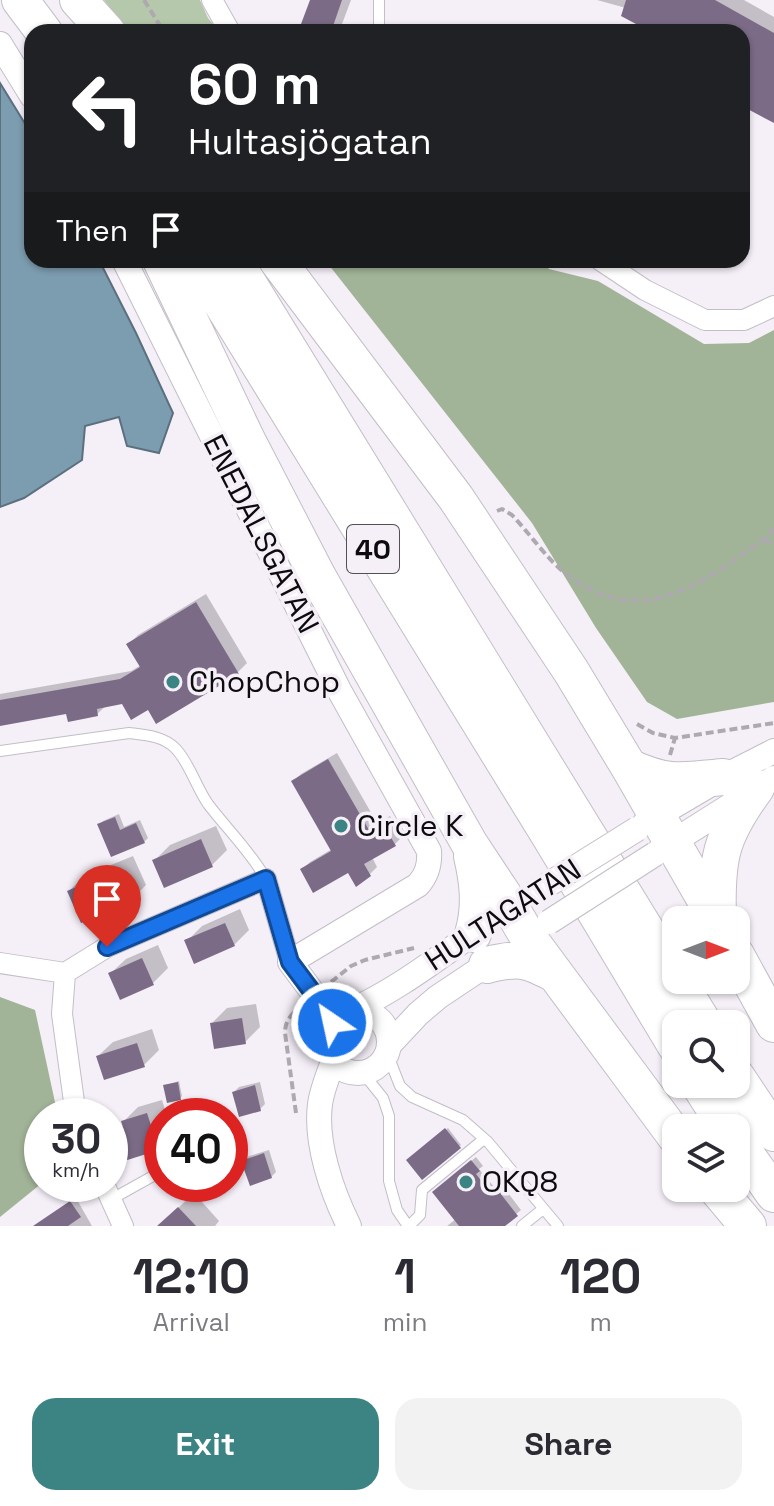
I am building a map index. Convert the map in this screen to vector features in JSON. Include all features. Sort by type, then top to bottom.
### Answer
[{"type":"highway","points":[[20,0],[38,24]]},
{"type":"highway","points":[[59,0],[76,24]]},
{"type":"highway","points":[[78,0],[100,24]]},
{"type":"highway","points":[[165,268],[247,440],[318,577],[469,843],[504,896],[530,915],[555,974],[662,1118]]},
{"type":"highway","name":"40","points":[[200,268],[662,1023]]},
{"type":"highway","name":"40","points":[[239,268],[662,956]]},
{"type":"highway","points":[[283,268],[456,498],[571,671],[629,767],[655,835],[707,906]]},
{"type":"highway","points":[[629,767],[663,780],[678,782],[751,781],[727,834],[721,856],[717,906]]},
{"type":"highway","points":[[469,843],[479,901],[480,949],[507,960],[521,959],[534,963],[555,974]]},
{"type":"highway","points":[[750,980],[774,1024]]},
{"type":"highway","points":[[750,1097],[774,1133]]},
{"type":"highway","points":[[750,1160],[774,1194]]},
{"type":"highway","points":[[728,1202],[748,1226]]},
{"type":"street","points":[[212,0],[226,24]]},
{"type":"street","points":[[0,44],[24,83]]},
{"type":"street","name":"ENEDALSGATAN","points":[[128,268],[339,690],[429,851],[426,874],[418,885],[290,962]]},
{"type":"street","points":[[612,268],[645,290],[705,320],[744,320],[774,306]]},
{"type":"street","points":[[655,835],[751,781],[774,751]]},
{"type":"street","points":[[655,835],[751,781]]},
{"type":"street","name":"HULTAGATAN","points":[[341,1016],[400,984],[480,949],[655,835]]},
{"type":"street","points":[[0,963],[65,973],[107,947],[266,879],[290,962],[313,995],[341,1016]]},
{"type":"street","name":"HULTAGATAN","points":[[363,1073],[378,1066],[388,1049],[418,1014],[438,997],[480,949],[530,915]]},
{"type":"street","points":[[65,973],[62,1014],[73,1098]]},
{"type":"street","points":[[363,1073],[342,1069],[328,1053],[328,1033],[341,1016],[359,1010],[378,1018],[385,1025],[388,1049]]},
{"type":"street","points":[[333,1062],[320,1104],[321,1140],[325,1167],[349,1226]]},
{"type":"street","points":[[112,1202],[123,1226]]},
{"type":"lane","points":[[379,0],[379,24]]},
{"type":"lane","points":[[0,751],[129,733],[162,739],[175,749],[207,802],[240,841],[266,879]]},
{"type":"lane","points":[[388,1049],[400,1086],[412,1097],[463,1120],[484,1139],[558,1226]]},
{"type":"lane","points":[[363,1073],[383,1098],[389,1116],[389,1181],[397,1210],[408,1226],[420,1215],[422,1190],[484,1139]]},
{"type":"lane","points":[[522,1226],[543,1209]]},
{"type":"path","points":[[144,0],[159,24]]},
{"type":"path","points":[[495,512],[502,509],[512,515],[565,573],[596,593],[632,602],[668,596],[705,579],[774,529]]},
{"type":"path","points":[[764,539],[774,546]]},
{"type":"path","points":[[675,738],[774,723]]},
{"type":"path","points":[[313,995],[351,966],[420,947]]},
{"type":"green space","points":[[104,0],[200,0],[213,24],[121,24]]},
{"type":"green space","points":[[331,268],[548,268],[598,281],[704,344],[749,343],[774,330],[774,702],[677,719],[647,702],[596,628],[532,523]]},
{"type":"green space","points":[[0,997],[35,1010],[54,1098],[24,1098],[24,1198],[0,1217]]},
{"type":"water","points":[[0,83],[24,122],[24,268],[103,268],[173,413],[159,453],[127,446],[119,417],[85,426],[82,460],[24,498],[0,507]]},
{"type":"building","points":[[310,0],[342,0],[334,24],[301,24]]},
{"type":"building","points":[[626,0],[715,0],[774,33],[774,123],[750,110],[750,24],[636,24],[621,16]]},
{"type":"building","points":[[196,602],[239,674],[156,724],[148,710],[131,720],[122,704],[97,709],[98,716],[68,722],[66,714],[0,726],[0,700],[120,679],[140,667],[126,644]]},
{"type":"building","name":"Circle K","points":[[328,759],[369,830],[382,822],[396,846],[364,864],[371,876],[356,887],[348,873],[313,893],[300,869],[331,851],[291,781]]},
{"type":"building","points":[[115,817],[120,830],[136,823],[145,843],[111,857],[97,824]]},
{"type":"building","points":[[201,839],[213,867],[164,888],[152,860]]},
{"type":"building","points":[[117,869],[132,902],[81,923],[67,891]]},
{"type":"building","points":[[225,923],[235,946],[194,964],[184,940]]},
{"type":"building","points":[[142,958],[154,985],[120,1000],[108,973]]},
{"type":"building","points":[[242,1018],[246,1044],[214,1049],[210,1023]]},
{"type":"building","points":[[137,1043],[145,1067],[104,1080],[96,1056]]},
{"type":"building","points":[[178,1082],[181,1098],[166,1098],[163,1085]]},
{"type":"building","points":[[255,1085],[261,1111],[248,1115],[248,1098],[234,1098],[232,1092]]},
{"type":"building","points":[[144,1114],[144,1155],[128,1160],[128,1119]]},
{"type":"building","points":[[445,1128],[461,1148],[422,1180],[406,1160]]},
{"type":"building","points":[[264,1153],[272,1178],[250,1186],[248,1159]]},
{"type":"building","points":[[471,1160],[480,1171],[476,1174],[490,1192],[500,1193],[518,1216],[505,1226],[459,1226],[432,1192]]},
{"type":"building","points":[[69,1202],[81,1217],[68,1226],[33,1226]]},
{"type":"building","points":[[178,1207],[196,1226],[157,1226]]},
{"type":"place","name":"ChopChop","points":[[173,682]]},
{"type":"place","name":"Circle K","points":[[341,826]]},
{"type":"place","name":"OKQ8","points":[[466,1182]]},
{"type":"route","points":[[107,947],[266,879],[290,962],[334,1021],[332,1023]]}]
